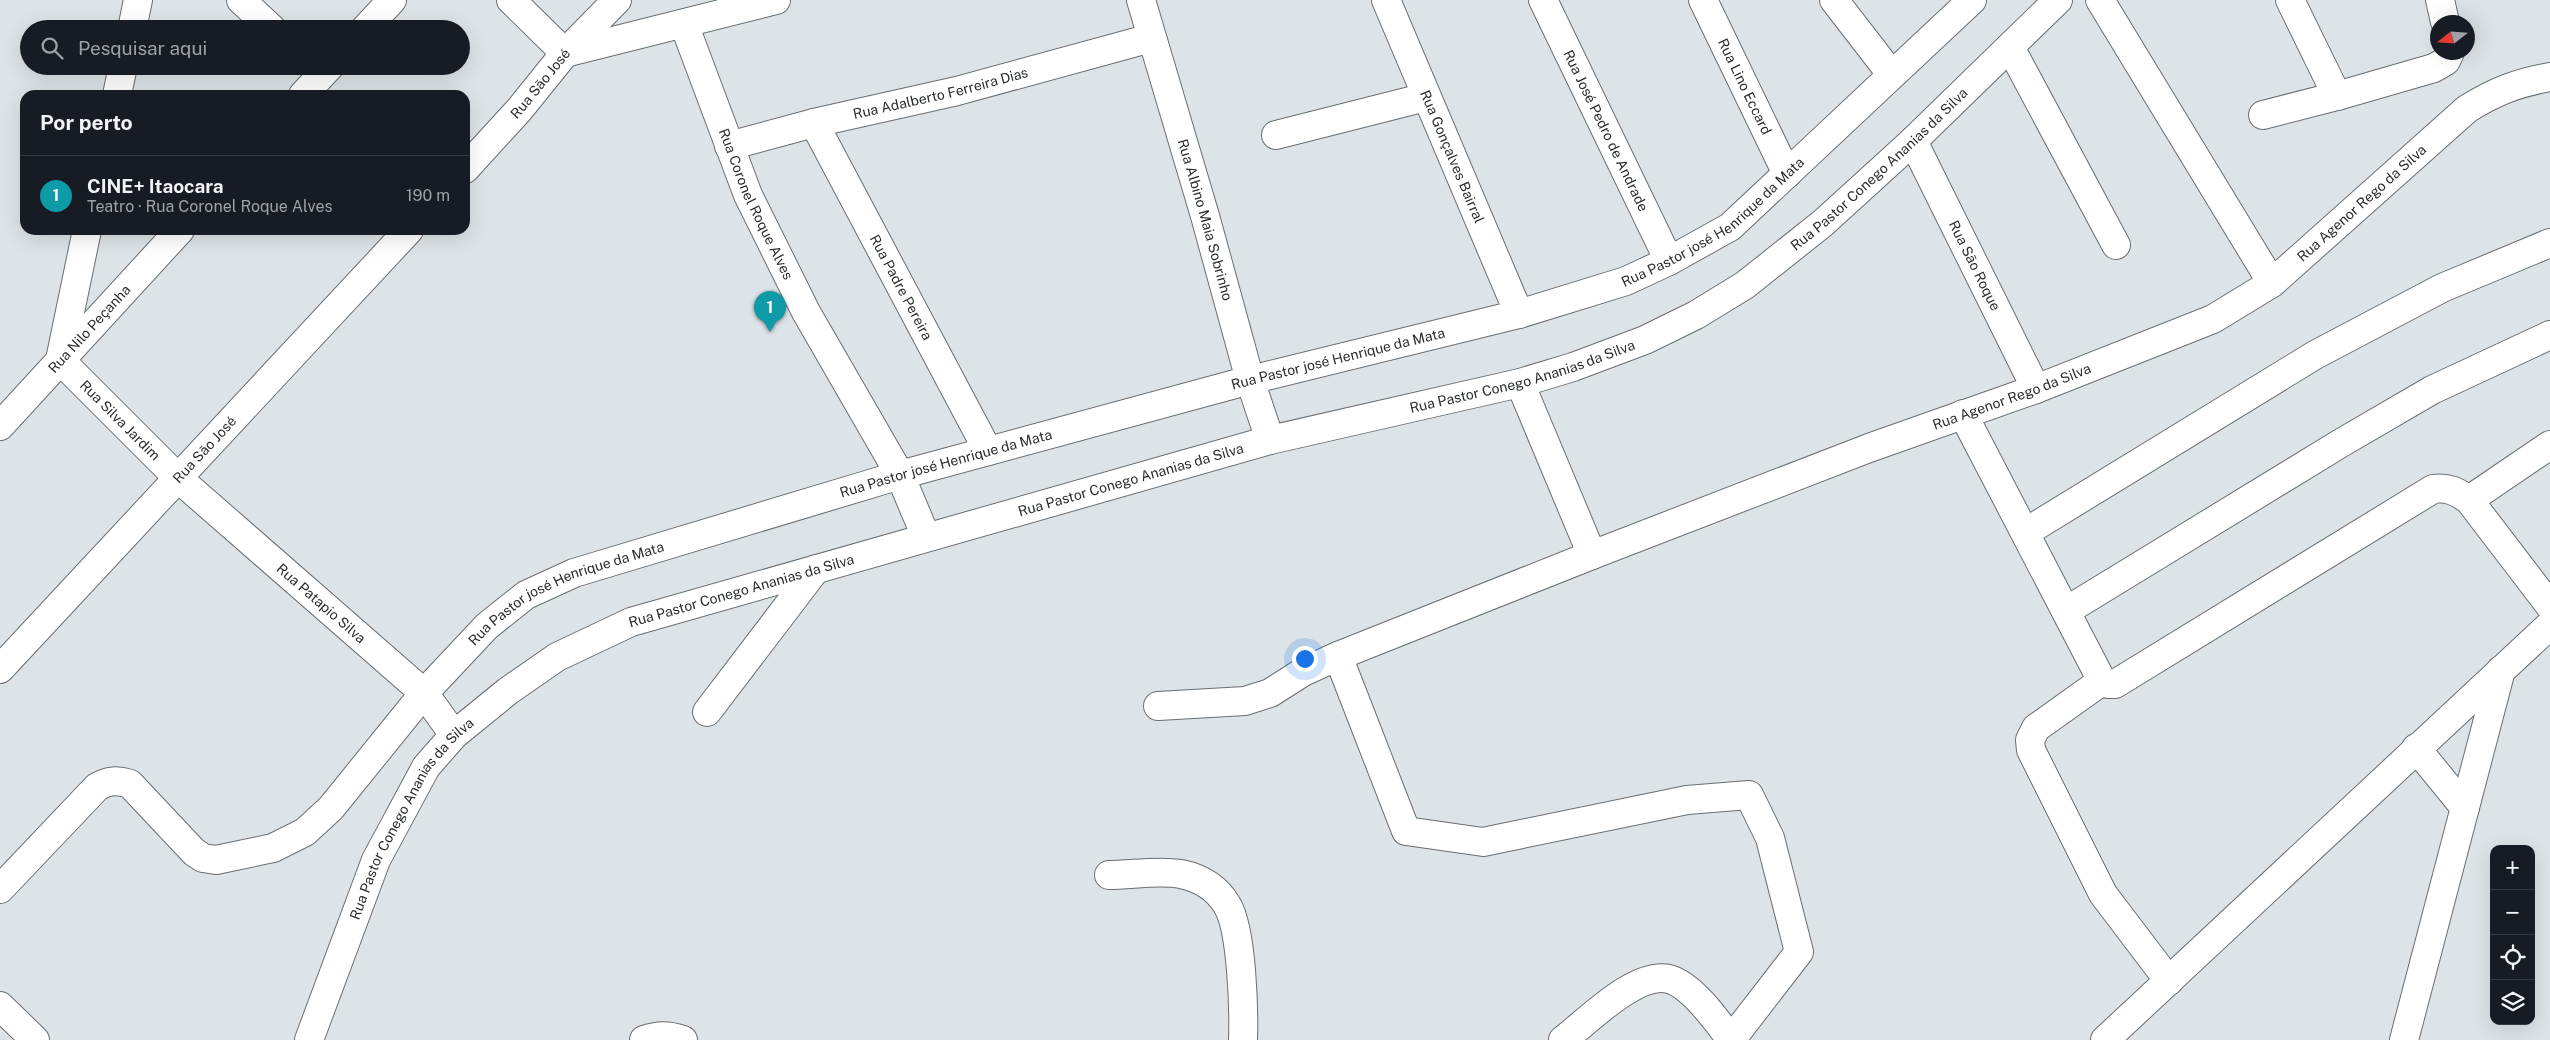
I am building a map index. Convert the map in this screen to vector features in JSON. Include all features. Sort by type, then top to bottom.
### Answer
[{"type":"street","points":[[134,20],[138,0]]},
{"type":"street","points":[[241,0],[262,20]]},
{"type":"street","points":[[373,20],[392,0]]},
{"type":"street","points":[[510,0],[565,53],[776,0]]},
{"type":"street","name":"Rua São José","points":[[470,164],[519,110],[565,53],[616,0]]},
{"type":"street","name":"Rua Albino Maia Sobrinho","points":[[1141,0],[1205,216],[1250,380],[1270,440]]},
{"type":"street","name":"Rua Gonçalves Bairral","points":[[1386,0],[1518,314]]},
{"type":"street","name":"Rua José Pedro de Andrade","points":[[1543,0],[1668,261]]},
{"type":"street","name":"Rua Lino Eccard","points":[[1703,0],[1787,174]]},
{"type":"street","points":[[1834,0],[1892,75]]},
{"type":"street","name":"Rua Pastor josé Henrique da Mata","points":[[0,889],[97,787],[108,781],[119,780],[130,784],[194,852],[203,858],[216,860],[273,848],[305,832],[331,808],[424,693],[487,626],[526,596],[574,573],[900,475],[1250,380],[1518,314],[1626,281],[1668,261],[1730,227],[1972,0]]},
{"type":"street","name":"Rua Pastor Conego Ananias da Silva","points":[[315,1038],[376,860],[426,767],[454,735],[508,691],[557,657],[631,622],[1270,440],[1520,383],[1574,367],[1645,340],[1744,285],[1823,223],[1913,141],[2058,0]]},
{"type":"street","points":[[2100,0],[2272,283]]},
{"type":"street","points":[[2290,0],[2336,96]]},
{"type":"street","points":[[2440,0],[2443,15]]},
{"type":"street","name":"Rua Coronel Roque Alves","points":[[684,24],[748,196],[806,312],[900,475],[926,537]]},
{"type":"street","name":"Rua Adalberto Ferreira Dias","points":[[729,146],[956,91],[1151,38]]},
{"type":"street","points":[[2010,47],[2116,245]]},
{"type":"street","points":[[2263,115],[2434,68],[2446,60]]},
{"type":"street","points":[[118,90],[121,75]]},
{"type":"street","name":"Rua Agenor Rego da Silva","points":[[1158,706],[1244,700],[1270,693],[1302,672],[1338,656],[1592,555],[1869,448],[2036,389],[2213,319],[2272,283],[2467,109],[2491,94],[2518,83],[2550,77]]},
{"type":"street","points":[[1276,135],[1426,96]]},
{"type":"street","name":"Rua Padre Pereira","points":[[814,124],[988,451]]},
{"type":"street","name":"Rua São Roque","points":[[1913,141],[2036,389]]},
{"type":"street","points":[[60,360],[86,235]]},
{"type":"street","name":"Rua Nilo Peçanha","points":[[0,426],[175,235]]},
{"type":"street","name":"Rua São José","points":[[0,669],[404,235]]},
{"type":"street","points":[[2026,532],[2315,355],[2442,288],[2550,243]]},
{"type":"street","points":[[2066,611],[2416,400],[2550,335]]},
{"type":"street","name":"Rua Silva Jardim","points":[[60,360],[179,479]]},
{"type":"street","points":[[1520,383],[1592,555]]},
{"type":"street","points":[[1963,414],[2102,680],[2108,684],[2115,684],[2433,489],[2444,487],[2454,490],[2468,500],[2550,606]]},
{"type":"street","points":[[2468,500],[2550,445]]},
{"type":"street","name":"Rua Patapio Silva","points":[[179,479],[424,693],[454,735]]},
{"type":"street","points":[[707,712],[816,569]]},
{"type":"street","points":[[2105,1040],[2550,625]]},
{"type":"street","points":[[1338,656],[1406,831],[1483,842],[1687,800],[1749,795],[1770,838],[1799,952],[1731,1040],[1711,1013],[1684,988],[1670,979],[1654,978],[1636,983],[1563,1040]]},
{"type":"street","points":[[2404,1040],[2501,670]]},
{"type":"street","points":[[2102,680],[2036,728],[2030,740],[2031,750],[2103,894],[2169,981]]},
{"type":"street","points":[[2416,748],[2465,808]]},
{"type":"street","points":[[1109,875],[1180,874],[1200,880],[1216,891],[1228,906],[1237,938],[1244,1005],[1244,1040]]},
{"type":"street","points":[[0,1006],[32,1039]]},
{"type":"street","points":[[644,1040],[658,1035],[672,1036],[683,1040]]},
{"type":"place","name":"CINE+ Itaocara","points":[[770,332]]}]
